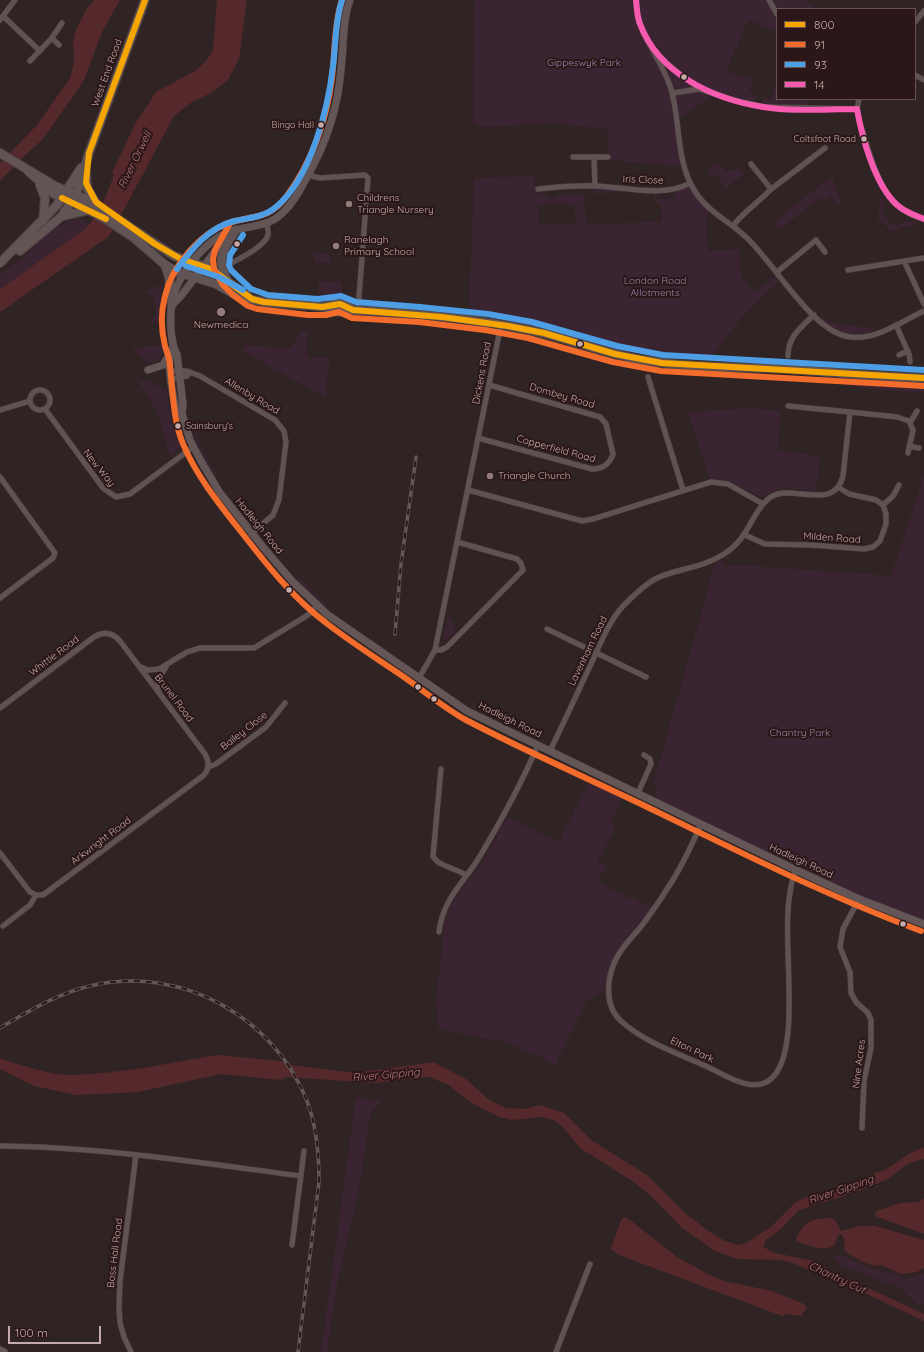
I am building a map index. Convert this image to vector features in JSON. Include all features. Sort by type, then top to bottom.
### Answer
[{"type":"main road","name":"West End Road","points":[[62,216],[76,194],[89,153],[145,0]]},
{"type":"main road","name":"West End Road","points":[[7,257],[43,221],[62,198],[89,153]]},
{"type":"main road","points":[[89,153],[86,183],[95,210]]},
{"type":"main road","points":[[2,154],[28,170],[67,191],[76,194],[95,210]]},
{"type":"main road","points":[[28,170],[39,182],[62,198],[95,210],[174,256],[204,266],[228,281],[252,299]]},
{"type":"main road","points":[[39,182],[45,198],[43,221]]},
{"type":"main road","points":[[0,263],[7,257],[15,255],[62,216],[95,210]]},
{"type":"main road","points":[[120,224],[164,264],[184,274],[216,284],[239,297],[280,304],[325,307],[331,304],[348,305],[356,310],[404,313],[535,331],[604,351],[657,362],[884,377],[924,378]]},
{"type":"main road","points":[[228,281],[222,269],[221,258],[224,248],[233,232]]},
{"type":"main road","points":[[164,264],[169,277],[172,305]]},
{"type":"street","points":[[15,0],[2,18],[40,50]]},
{"type":"street","name":"Hadleigh Road","points":[[350,0],[346,17],[336,106],[324,142],[308,175],[287,208],[274,219],[233,232],[226,232],[214,240],[192,263],[177,285],[170,322],[173,347],[177,354],[175,375],[176,410],[182,414],[193,447],[216,486],[251,534],[274,561],[318,605],[342,625],[462,708],[796,870],[859,899],[924,924]]},
{"type":"street","points":[[636,0],[641,30],[655,51],[673,93],[683,166],[690,183],[710,210],[733,226],[756,246],[814,316],[831,330],[852,337],[872,335],[924,311]]},
{"type":"street","points":[[769,0],[776,12]]},
{"type":"street","points":[[916,21],[924,11]]},
{"type":"street","points":[[30,61],[52,38],[62,23]]},
{"type":"street","points":[[52,38],[59,45]]},
{"type":"street","points":[[655,51],[672,68],[702,89],[737,102],[765,107],[857,109]]},
{"type":"street","points":[[673,93],[690,89],[702,89]]},
{"type":"street","points":[[860,100],[857,109],[883,189],[898,207],[910,214],[924,219]]},
{"type":"street","points":[[733,226],[742,215],[771,189],[825,148]]},
{"type":"street","points":[[573,157],[608,157]]},
{"type":"street","points":[[594,157],[595,186]]},
{"type":"street","points":[[751,164],[771,189]]},
{"type":"street","points":[[308,175],[320,178],[365,175],[368,178],[356,310]]},
{"type":"street","name":"Iris Close","points":[[538,189],[595,186],[666,190],[680,188],[690,183]]},
{"type":"street","points":[[231,263],[255,248],[266,237],[268,234],[266,222]]},
{"type":"street","points":[[172,305],[233,232]]},
{"type":"street","points":[[777,272],[816,240],[825,252]]},
{"type":"street","points":[[848,270],[924,258]]},
{"type":"street","points":[[904,261],[924,304]]},
{"type":"street","points":[[788,356],[788,345],[794,334],[814,316]]},
{"type":"street","points":[[896,325],[908,351],[910,362]]},
{"type":"street","name":"Dickens Road","points":[[419,678],[435,650],[501,326]]},
{"type":"street","name":"Hadleigh Road","points":[[173,347],[170,355],[175,375]]},
{"type":"street","points":[[899,355],[908,351]]},
{"type":"street","points":[[148,370],[163,364],[170,355]]},
{"type":"street","name":"Allenby Road","points":[[175,375],[190,373],[200,376],[269,416],[278,423],[285,434],[286,446],[278,504],[269,519],[251,534]]},
{"type":"street","points":[[648,377],[683,490]]},
{"type":"street","name":"Dombey Road","points":[[489,385],[598,416],[606,424],[612,444]]},
{"type":"street","points":[[0,410],[30,401],[31,395],[35,391],[41,390],[46,392],[50,400],[49,405],[44,410]]},
{"type":"street","name":"New Way","points":[[30,401],[34,408],[44,410],[103,488],[108,494],[116,497],[130,494],[193,447]]},
{"type":"street","points":[[788,406],[897,417],[910,423],[913,430],[908,453]]},
{"type":"street","points":[[910,423],[917,411]]},
{"type":"street","points":[[850,412],[843,476],[838,486],[848,494],[876,500],[883,505],[893,496],[899,485]]},
{"type":"street","name":"Copperfield Road","points":[[478,438],[592,469],[601,468],[609,462],[613,454],[612,444]]},
{"type":"street","points":[[909,446],[919,448]]},
{"type":"street","points":[[0,477],[55,553],[52,558],[0,598]]},
{"type":"street","points":[[468,490],[582,521],[593,519],[707,482],[722,482],[763,504]]},
{"type":"street","name":"Lavenham Road","points":[[550,751],[606,630],[618,611],[647,585],[663,576],[702,565],[717,558],[734,547],[745,535],[763,504],[771,496],[781,492],[820,496],[828,494],[838,486]]},
{"type":"street","name":"Milden Road","points":[[745,535],[765,544],[811,545],[868,549],[879,543],[882,536],[887,518],[883,505]]},
{"type":"street","points":[[435,650],[443,650],[447,647],[523,570],[521,563],[517,559],[457,542]]},
{"type":"street","points":[[135,662],[144,669],[152,671],[170,663],[187,652],[200,648],[254,648],[308,615],[318,605]]},
{"type":"street","points":[[547,629],[646,677]]},
{"type":"street","name":"Whittle Road","points":[[0,708],[98,634],[110,634],[120,641]]},
{"type":"street","name":"Brunel Road","points":[[120,641],[208,758],[208,767]]},
{"type":"street","points":[[162,697],[158,688],[158,680],[170,663]]},
{"type":"street","name":"Bailey Close","points":[[208,767],[216,764],[266,726],[285,703]]},
{"type":"street","points":[[439,932],[441,917],[447,902],[483,851],[538,745]]},
{"type":"street","points":[[638,793],[651,764],[650,759],[644,755]]},
{"type":"street","name":"Arkwright Road","points":[[3,926],[30,905],[36,895],[43,895],[55,887],[204,775],[208,767]]},
{"type":"street","points":[[441,769],[432,856],[439,863],[454,868],[466,875]]},
{"type":"street","name":"Elton Park","points":[[701,824],[679,872],[615,960],[608,991],[611,1007],[619,1020],[636,1033],[722,1074],[753,1086],[762,1084],[774,1076],[781,1065],[787,1044],[788,992],[786,920],[792,880],[796,870]]},
{"type":"street","points":[[0,853],[26,887],[36,895]]},
{"type":"street","name":"Nine Acres","points":[[859,899],[845,923],[840,941],[841,953],[850,972],[853,996],[868,1013],[871,1025],[870,1055],[864,1081],[862,1128]]},
{"type":"street","points":[[0,1146],[62,1148],[136,1155],[301,1176]]},
{"type":"street","points":[[292,1245],[304,1151]]},
{"type":"street","name":"Boss Hall Road","points":[[131,1352],[124,1337],[120,1323],[119,1307],[120,1282],[136,1155]]},
{"type":"street","points":[[556,1352],[590,1264]]},
{"type":"street","points":[[0,1350],[4,1352]]},
{"type":"green space","name":"Gippeswyk Park","points":[[474,0],[805,0],[814,8],[776,8],[776,31],[748,20],[726,71],[753,80],[749,91],[756,95],[753,105],[712,93],[708,98],[679,118],[675,106],[671,103],[680,166],[609,160],[607,129],[551,123],[486,127],[473,125]]},
{"type":"green space","points":[[775,88],[776,100],[806,100],[810,108],[760,106],[763,98],[771,99]]},
{"type":"green space","points":[[717,162],[725,171],[739,169],[744,174],[726,188],[716,175],[713,177],[707,170]]},
{"type":"green space","name":"London Road Allotments","points":[[535,176],[536,193],[544,193],[547,199],[553,199],[558,195],[584,195],[586,224],[662,222],[661,203],[655,203],[654,190],[657,190],[658,199],[676,198],[675,189],[690,183],[710,210],[705,221],[708,251],[739,249],[741,277],[754,293],[776,275],[780,280],[743,316],[711,356],[657,353],[589,336],[576,330],[564,327],[501,315],[469,312],[474,178]],"holes":[[[556,203],[557,205],[574,204],[576,224],[539,225],[538,205]]]},
{"type":"green space","points":[[832,176],[841,204],[838,204],[830,195],[824,201],[820,197],[781,229],[774,225],[792,207]]},
{"type":"green space","points":[[593,186],[625,189],[622,192],[594,194]]},
{"type":"green space","points":[[880,196],[884,206],[882,216],[897,227],[906,221],[917,223],[892,231],[878,220]]},
{"type":"green space","points":[[79,218],[89,225],[0,289],[0,275],[28,253],[53,228]]},
{"type":"green space","points":[[315,253],[330,254],[330,263],[314,262]]},
{"type":"green space","points":[[319,281],[342,282],[341,296],[318,294]]},
{"type":"green space","points":[[162,284],[159,321],[152,322],[151,318],[156,317],[153,294],[148,295],[146,292]]},
{"type":"green space","points":[[820,317],[836,324],[877,329],[870,332],[854,334],[847,333],[832,328]]},
{"type":"green space","points":[[301,331],[307,332],[307,358],[330,358],[325,397],[241,350],[244,345],[291,349]]},
{"type":"green space","points":[[163,345],[162,353],[159,359],[152,363],[142,358],[132,348]]},
{"type":"green space","points":[[136,377],[165,389],[167,392],[172,423],[180,445],[172,457],[168,449],[158,414]]},
{"type":"green space","points":[[827,379],[924,384],[924,392],[862,388],[826,381]]},
{"type":"green space","points":[[751,408],[781,411],[777,451],[820,456],[816,491],[784,488],[775,490],[761,497],[732,482],[709,478],[688,412]]},
{"type":"green space","points":[[191,426],[194,426],[202,448],[217,475],[215,477],[201,452]]},
{"type":"green space","name":"Chantry Park","points":[[924,476],[924,924],[859,899],[655,801],[656,790],[654,781],[715,564],[729,555],[729,559],[724,559],[723,564],[721,565],[891,576]]},
{"type":"green space","points":[[300,578],[342,620],[299,582]]},
{"type":"green space","points":[[448,616],[453,622],[456,632],[445,641],[443,638]]},
{"type":"green space","points":[[592,777],[625,793],[610,823],[616,827],[597,861],[607,866],[597,882],[630,899],[632,897],[655,909],[652,913],[647,914],[609,973],[606,989],[587,1000],[555,1065],[539,1056],[496,1038],[494,1041],[438,1028],[438,1010],[435,1010],[445,922],[455,898],[485,858],[507,817],[559,842]]},
{"type":"green space","points":[[356,1097],[382,1102],[375,1107],[370,1115],[360,1183],[336,1290],[327,1352],[321,1352]]},
{"type":"green space","points":[[838,1254],[871,1269],[891,1273],[907,1279],[924,1273],[924,1305],[916,1303],[896,1286],[840,1264],[834,1259],[835,1255]]},
{"type":"water","points":[[94,0],[120,0],[102,32],[84,80],[42,140],[0,181],[0,163],[37,125],[70,78],[74,62],[73,42],[76,30],[86,10]]},
{"type":"water","name":"River Orwell","points":[[217,0],[247,0],[239,59],[228,80],[211,93],[192,102],[174,116],[108,237],[0,312],[0,289],[86,228],[91,222],[103,203],[114,175],[112,173],[135,124],[156,92],[195,71],[206,61],[213,50]]},
{"type":"water","points":[[218,1055],[289,1062],[291,1065],[354,1073],[433,1062],[466,1079],[488,1099],[505,1108],[524,1109],[540,1105],[564,1113],[591,1140],[647,1175],[685,1213],[707,1230],[723,1240],[738,1245],[746,1243],[771,1227],[796,1202],[809,1196],[849,1186],[873,1175],[875,1172],[885,1170],[911,1153],[924,1148],[924,1159],[909,1163],[886,1180],[850,1194],[799,1210],[781,1229],[766,1240],[763,1247],[775,1253],[809,1260],[924,1314],[924,1321],[858,1290],[793,1263],[780,1260],[737,1259],[715,1251],[682,1228],[649,1194],[634,1182],[580,1148],[562,1126],[554,1120],[541,1117],[512,1120],[499,1117],[470,1102],[449,1085],[429,1077],[376,1083],[286,1077],[281,1080],[221,1074],[138,1092],[76,1095],[34,1086],[0,1069],[0,1058],[46,1072],[71,1075],[108,1073]]},
{"type":"water","points":[[924,1198],[924,1234],[875,1216],[876,1211],[900,1203],[918,1202]]},
{"type":"water","points":[[624,1217],[630,1220],[677,1257],[706,1273],[724,1281],[772,1291],[804,1304],[807,1307],[801,1316],[788,1314],[782,1316],[619,1255],[611,1249],[621,1220]]},
{"type":"water","points":[[831,1218],[835,1220],[841,1231],[860,1226],[875,1226],[924,1240],[924,1268],[917,1272],[901,1274],[881,1265],[874,1266],[863,1262],[847,1253],[844,1249],[845,1240],[841,1234],[838,1235],[835,1245],[826,1248],[806,1245],[797,1241],[796,1238],[806,1224],[818,1219]]},
{"type":"railway","points":[[395,634],[401,564],[416,457]]},
{"type":"railway","points":[[0,1028],[57,997],[81,988],[127,981],[160,983],[191,991],[221,1004],[248,1022],[272,1045],[292,1071],[307,1101],[313,1121],[319,1161],[319,1182],[298,1352]]},
{"type":"transit line","name":"800","points":[[145,0],[89,153],[86,183],[96,202],[155,244],[181,259],[211,269],[252,299],[264,302],[322,307],[340,304],[353,310],[442,317],[508,326],[544,333],[615,354],[662,363],[924,378]]},
{"type":"transit line","name":"91","points":[[342,0],[337,19],[332,78],[326,110],[310,156],[295,184],[286,197],[273,210],[260,216],[229,223],[208,234],[181,262],[174,273],[165,296],[162,314],[162,327],[165,346],[170,361],[177,425],[183,444],[195,468],[217,501],[261,557],[291,592],[313,613],[343,636],[458,715],[509,742],[780,871],[885,917],[921,931]]},
{"type":"transit line","name":"93","points":[[177,269],[201,240],[208,234],[225,224],[262,215],[272,210],[288,194],[299,179],[316,142],[327,102],[331,83],[338,16],[342,0]]},
{"type":"transit line","name":"14","points":[[636,0],[640,24],[649,42],[660,57],[674,70],[707,90],[725,98],[775,109],[857,109]]},
{"type":"transit line","name":"14","points":[[857,109],[866,147],[882,186],[897,205],[924,219]]},
{"type":"transit line","name":"800","points":[[62,198],[106,219]]},
{"type":"transit line","name":"91","points":[[229,225],[215,250],[213,259],[214,269],[223,285],[233,295],[248,306],[257,309],[308,315],[326,315],[339,312],[352,318],[419,322],[485,330],[528,338],[613,362],[661,371],[924,386]]},
{"type":"transit line","name":"93","points":[[243,235],[230,255],[229,265],[231,270],[251,289],[268,295],[318,299],[341,296],[356,302],[488,314],[532,322],[617,346],[663,355],[924,370]]},
{"type":"transit line","name":"93","points":[[186,266],[219,277],[243,290]]},
{"type":"place","name":"Bingo Hall","points":[[321,125]]},
{"type":"place","name":"Coltsfoot Road","points":[[864,139]]},
{"type":"place","name":"Childrens Triangle Nursery","points":[[349,204]]},
{"type":"place","name":"Ranelagh Primary School","points":[[336,246]]},
{"type":"place","name":"Newmedica","points":[[221,312]]},
{"type":"place","name":"Sainsbury's","points":[[178,426]]},
{"type":"place","name":"Triangle Church","points":[[490,476]]},
{"type":"water label","name":"River Gipping","points":[[386,1075]]},
{"type":"water label","name":"River Gipping","points":[[841,1190]]},
{"type":"water label","name":"Chantry Cut","points":[[837,1278]]}]
